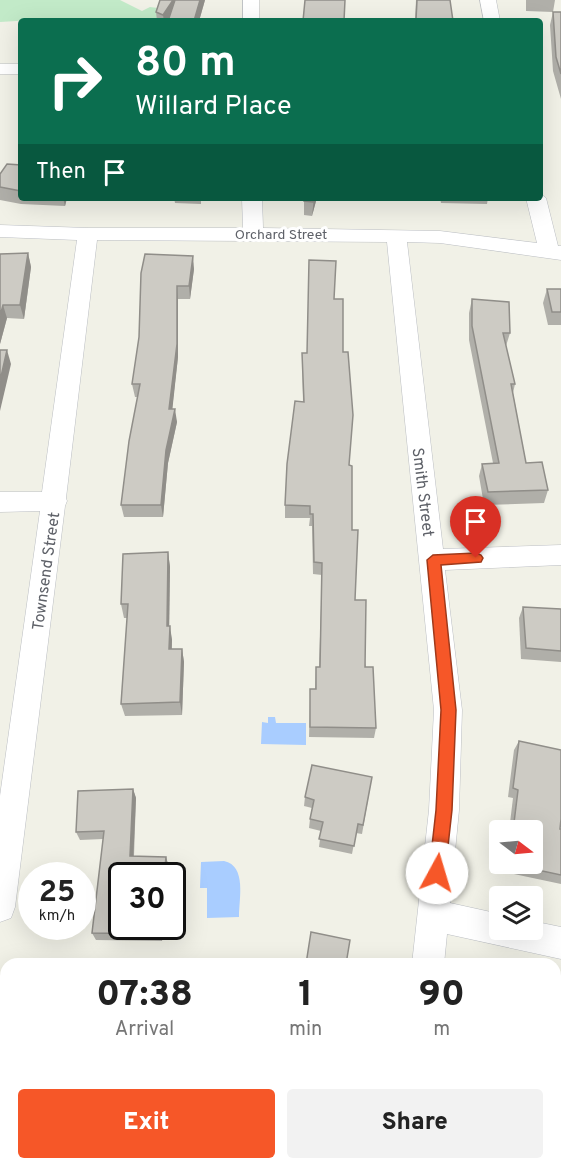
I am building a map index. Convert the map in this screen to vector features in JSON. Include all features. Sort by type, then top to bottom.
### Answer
[{"type":"street","points":[[250,18],[251,0]]},
{"type":"street","points":[[488,0],[491,18]]},
{"type":"street","points":[[0,69],[18,69]]},
{"type":"street","points":[[252,201],[253,234]]},
{"type":"street","points":[[537,201],[555,252]]},
{"type":"street","name":"Orchard Street","points":[[0,231],[440,237],[555,252]]},
{"type":"street","name":"Townsend Street","points":[[0,907],[55,501],[88,234]]},
{"type":"street","name":"Smith Street","points":[[396,236],[448,710],[444,810],[428,958]]},
{"type":"street","points":[[0,502],[55,501]]},
{"type":"street","points":[[433,560],[561,555]]},
{"type":"street","points":[[432,915],[489,928]]},
{"type":"street","points":[[543,939],[561,943]]},
{"type":"green space","points":[[0,0],[120,0],[142,11],[150,7],[158,8],[165,18],[18,18],[18,21],[0,22]]},
{"type":"water","points":[[268,717],[275,717],[276,723],[306,723],[306,745],[261,744],[262,722],[268,723]]},
{"type":"water","points":[[224,861],[236,869],[239,876],[239,917],[207,918],[207,888],[200,888],[201,862]]},
{"type":"building","points":[[160,0],[173,0],[163,15],[156,12]]},
{"type":"building","points":[[175,0],[200,0],[195,18],[169,18]]},
{"type":"building","points":[[305,0],[345,0],[344,18],[303,18]]},
{"type":"building","points":[[417,0],[450,0],[453,18],[416,18]]},
{"type":"building","points":[[553,12],[561,12],[561,74],[556,57]]},
{"type":"building","points":[[7,164],[18,165],[18,190],[0,187],[0,174]]},
{"type":"building","points":[[28,253],[20,305],[3,305],[0,316],[0,254]]},
{"type":"building","points":[[145,254],[193,256],[189,286],[177,286],[177,344],[169,409],[175,409],[166,450],[161,505],[121,505],[129,441],[140,384],[132,384],[139,337],[141,273]]},
{"type":"building","points":[[309,260],[336,261],[334,299],[343,299],[343,352],[348,352],[353,415],[349,465],[352,466],[352,530],[358,530],[355,600],[366,600],[365,667],[373,667],[376,728],[310,727],[310,689],[316,689],[316,667],[320,667],[322,563],[314,562],[313,514],[310,514],[310,506],[285,505],[287,464],[295,401],[304,402],[302,353],[307,353]]},
{"type":"building","points":[[547,289],[561,289],[561,312],[552,312]]},
{"type":"building","points":[[472,299],[509,302],[510,333],[503,333],[515,384],[511,384],[526,463],[542,462],[548,490],[488,492],[482,464],[499,463],[472,326]]},
{"type":"building","points":[[0,350],[7,350],[0,381]]},
{"type":"building","points":[[168,552],[167,626],[170,626],[169,649],[182,649],[180,702],[121,704],[128,604],[121,604],[123,554]]},
{"type":"building","points":[[523,607],[561,609],[561,651],[526,648]]},
{"type":"building","points":[[519,741],[561,750],[561,875],[543,871],[543,820],[514,820],[518,790],[513,788]]},
{"type":"building","points":[[312,765],[372,777],[363,825],[358,824],[354,846],[319,839],[323,822],[310,819],[314,800],[305,797]]},
{"type":"building","points":[[133,789],[130,856],[166,857],[165,862],[108,862],[108,933],[96,933],[96,899],[104,831],[76,832],[78,791]]},
{"type":"building","points":[[311,932],[350,940],[347,958],[307,958]]},
{"type":"route","points":[[437,873],[444,810],[448,710],[433,560],[476,558]]}]
